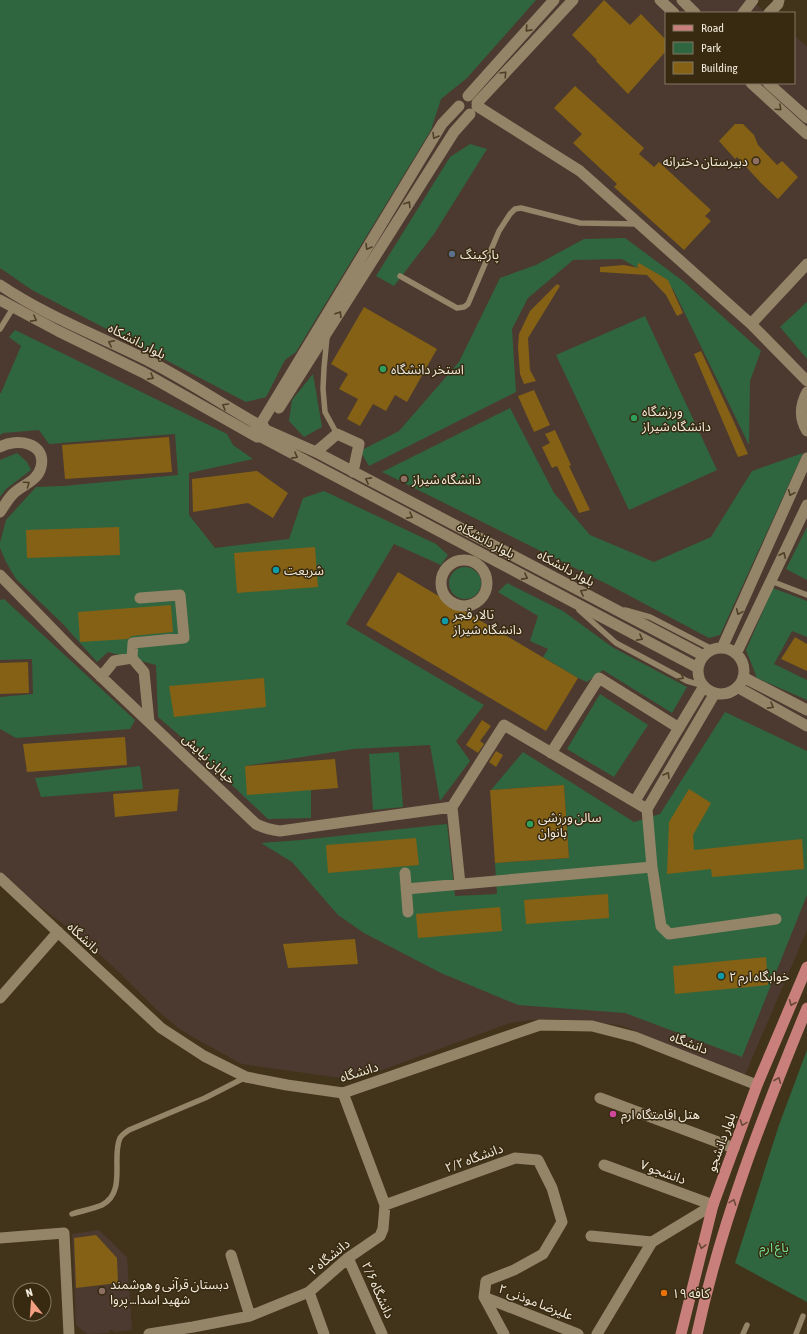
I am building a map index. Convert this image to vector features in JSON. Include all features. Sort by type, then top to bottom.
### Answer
[{"type":"main road","name":"بلوار دانشجو","points":[[681,1334],[713,1205],[757,1085],[807,967]]},
{"type":"main road","points":[[697,1334],[703,1305],[730,1210],[772,1092],[807,1008]]},
{"type":"street","points":[[286,390],[328,331],[473,104],[554,0]]},
{"type":"street","points":[[261,430],[442,124],[459,106],[464,113],[574,0]]},
{"type":"street","points":[[660,0],[673,12]]},
{"type":"street","points":[[682,0],[694,12]]},
{"type":"street","points":[[744,12],[753,0]]},
{"type":"street","points":[[769,12],[778,4],[779,0]]},
{"type":"street","points":[[752,84],[807,134]]},
{"type":"street","points":[[769,84],[807,118]]},
{"type":"street","points":[[473,104],[580,171],[751,324],[807,381]]},
{"type":"street","points":[[751,324],[807,264]]},
{"type":"street","name":"بلوار دانشکاه","points":[[0,285],[64,320],[150,362],[261,430]]},
{"type":"street","name":"بلوار دانشکاه","points":[[0,300],[13,308],[261,430],[316,452],[704,656]]},
{"type":"street","points":[[807,392],[801,411],[802,420],[807,431]]},
{"type":"street","name":"بلوار دانشگاه","points":[[261,430],[569,600],[698,668]]},
{"type":"street","points":[[316,452],[337,434],[359,444],[353,472]]},
{"type":"street","points":[[0,448],[13,443],[25,443],[35,446],[40,452],[42,460],[38,474],[33,480],[12,495],[0,512]]},
{"type":"street","points":[[718,649],[807,458]]},
{"type":"street","points":[[736,654],[807,505]]},
{"type":"street","points":[[461,560],[469,560],[476,563],[482,567],[488,580],[487,588],[484,594],[480,600],[474,604],[459,606],[446,598],[442,590],[442,574],[450,565],[461,560]]},
{"type":"street","name":"خیابان نیایش","points":[[0,575],[72,649],[256,824],[267,829],[280,830],[452,807]]},
{"type":"street","points":[[140,598],[180,596],[184,638],[133,642],[132,658],[144,672],[149,722]]},
{"type":"street","points":[[718,649],[732,651],[736,654],[743,664],[743,677],[737,687],[727,693],[715,693],[704,686],[700,680],[698,668],[704,656],[718,649]]},
{"type":"street","points":[[101,677],[114,661],[132,658]]},
{"type":"street","points":[[743,677],[807,710]]},
{"type":"street","points":[[551,753],[599,678],[679,728]]},
{"type":"street","points":[[635,801],[704,686]]},
{"type":"street","points":[[737,687],[807,726]]},
{"type":"street","points":[[715,693],[646,809],[652,867],[661,926],[669,934],[776,919]]},
{"type":"street","points":[[460,884],[452,807],[504,725],[635,801],[646,809]]},
{"type":"street","points":[[406,888],[652,867]]},
{"type":"street","points":[[405,873],[408,912]]},
{"type":"street","name":"دانشگاه","points":[[0,878],[160,1028],[204,1056],[246,1077],[344,1093],[540,1025],[592,1026],[635,1037],[757,1085]]},
{"type":"street","points":[[0,998],[58,932]]},
{"type":"street","name":"۲ دانشگاه","points":[[149,1334],[250,1316],[309,1292],[348,1258],[380,1236],[383,1229],[385,1205],[344,1093]]},
{"type":"street","points":[[600,1098],[734,1148]]},
{"type":"street","name":"۲/۲ دانشگاه","points":[[385,1205],[515,1158],[538,1160],[552,1188],[562,1222],[543,1254],[514,1270],[486,1281],[484,1297]]},
{"type":"street","name":"۷ دانشجو","points":[[604,1165],[713,1205]]},
{"type":"street","points":[[597,1334],[652,1242],[713,1205]]},
{"type":"street","points":[[0,1238],[64,1233],[69,1334]]},
{"type":"street","points":[[591,1236],[652,1242]]},
{"type":"street","points":[[231,1255],[250,1316]]},
{"type":"street","name":"۲/۶ دانشگاه","points":[[348,1258],[382,1334]]},
{"type":"street","points":[[309,1292],[324,1334]]},
{"type":"street","points":[[484,1297],[504,1334]]},
{"type":"street","name":"۲ علیرضا موذنی","points":[[484,1297],[578,1334]]},
{"type":"lane","points":[[400,276],[460,309],[468,304],[499,232],[510,214],[515,209],[521,208],[580,222],[640,224]]},
{"type":"lane","points":[[0,329],[13,308]]},
{"type":"lane","points":[[328,331],[324,368],[325,412],[337,434]]},
{"type":"lane","points":[[771,581],[807,595]]},
{"type":"lane","points":[[569,600],[616,643],[687,681],[704,686]]},
{"type":"lane","points":[[607,605],[650,617],[718,649]]},
{"type":"lane","points":[[72,1214],[102,1204],[110,1198],[114,1190],[117,1177],[118,1146],[121,1137],[129,1130],[205,1098],[246,1077]]},
{"type":"lane","points":[[796,1334],[803,1316]]},
{"type":"lane","points":[[743,1334],[747,1325]]},
{"type":"shaded area","name":"دانشگاه شیراز","points":[[0,0],[750,0],[766,12],[665,12],[665,84],[795,84],[795,36],[807,47],[807,930],[744,1077],[623,1026],[586,1021],[552,1019],[510,1023],[355,1080],[242,1064],[177,1027],[79,936],[0,876]]},
{"type":"shaded area","name":"دبستان قرآنی و هوشمند شهید اسدا... پروا","points":[[99,1230],[127,1257],[132,1330],[114,1332],[113,1330],[110,1330],[109,1333],[87,1334],[76,1325],[72,1234]]},
{"type":"green space","points":[[0,0],[536,0],[467,78],[441,99],[431,130],[296,352],[285,360],[266,397],[246,402],[32,290],[0,268]]},
{"type":"green space","points":[[470,144],[487,149],[434,234],[394,286],[376,276],[450,157]]},
{"type":"green space","points":[[625,238],[683,281],[761,351],[750,381],[749,445],[673,289],[622,259],[573,260],[528,298],[512,329],[516,392],[369,466],[360,451],[399,431],[459,362],[500,278],[536,265],[584,239]]},
{"type":"green space","points":[[807,302],[807,359],[780,327]]},
{"type":"green space","points":[[645,316],[717,470],[629,510],[556,355]]},
{"type":"green space","points":[[15,330],[227,434],[233,445],[253,459],[189,473],[189,515],[215,548],[289,539],[303,498],[324,491],[436,544],[448,555],[441,565],[394,544],[346,624],[484,705],[456,741],[470,761],[440,801],[430,745],[353,749],[245,766],[311,790],[311,818],[268,819],[158,717],[156,665],[108,652],[97,662],[63,624],[16,579],[6,562],[0,548],[0,543],[6,520],[36,487],[64,486],[178,475],[175,434],[49,444],[39,430],[3,433],[0,435],[0,393],[21,346],[9,337]]},
{"type":"green space","points":[[313,374],[322,427],[304,437],[289,421],[292,400]]},
{"type":"green space","points":[[510,408],[554,493],[590,535],[654,562],[711,537],[752,471],[803,453],[720,635],[709,638],[613,587],[382,472]]},
{"type":"green space","points":[[17,453],[27,462],[31,470],[6,489],[0,497],[0,460]]},
{"type":"green space","points":[[807,527],[807,580],[786,569]]},
{"type":"green space","points":[[462,567],[468,567],[478,574],[481,583],[480,589],[474,596],[468,599],[462,599],[452,592],[449,586],[449,580],[456,570]]},
{"type":"green space","points":[[507,583],[563,611],[612,647],[687,687],[672,713],[603,670],[587,682],[543,657],[548,649],[530,641],[538,616],[498,592]]},
{"type":"green space","points":[[773,588],[807,601],[807,637],[792,631],[774,664],[807,680],[807,700],[757,678],[746,650]]},
{"type":"green space","points":[[4,599],[135,720],[130,729],[16,738],[0,729],[0,697],[33,694],[32,659],[0,660],[0,600]]},
{"type":"green space","points":[[600,694],[648,725],[614,777],[567,749]]},
{"type":"green space","points":[[725,712],[807,751],[807,895],[742,1057],[625,1013],[518,1005],[441,973],[364,933],[338,915],[292,862],[261,843],[447,824],[455,896],[497,894],[495,863],[569,858],[564,785],[491,790],[523,752],[634,822],[660,814]]},
{"type":"green space","points":[[399,752],[403,807],[373,810],[369,754]]},
{"type":"green space","points":[[140,766],[143,789],[41,797],[35,778]]},
{"type":"green space","name":"باغ ارم","points":[[807,1050],[807,1302],[735,1263],[779,1125]]},
{"type":"building","points":[[604,0],[630,25],[641,14],[665,39],[665,52],[628,94],[572,35]]},
{"type":"building","points":[[575,86],[644,148],[639,154],[654,167],[659,162],[711,210],[705,216],[711,221],[684,250],[614,187],[617,184],[573,143],[582,134],[554,108]]},
{"type":"building","points":[[735,124],[743,124],[754,135],[758,145],[777,165],[782,161],[798,177],[778,199],[737,157],[735,159],[719,141]]},
{"type":"building","points":[[639,263],[668,280],[683,313],[677,316],[666,295],[647,275],[600,272],[600,267],[624,265],[639,268],[637,266]]},
{"type":"building","points":[[557,284],[560,286],[528,338],[530,370],[536,381],[524,384],[520,374],[518,347],[519,334],[530,311]]},
{"type":"building","name":"استخر دانشگاه","points":[[364,307],[437,349],[407,402],[395,395],[386,411],[373,404],[360,426],[347,419],[358,399],[339,389],[348,374],[331,364]]},
{"type":"building","points":[[701,351],[748,454],[738,457],[694,354]]},
{"type":"building","points":[[534,390],[550,425],[534,432],[518,396]]},
{"type":"building","points":[[555,430],[571,465],[569,466],[590,510],[579,513],[557,466],[552,468],[542,447],[550,443],[545,434]]},
{"type":"building","points":[[169,437],[172,472],[65,479],[62,445]]},
{"type":"building","points":[[257,471],[288,493],[273,518],[248,503],[193,512],[192,479]]},
{"type":"building","points":[[119,527],[120,555],[27,558],[26,530]]},
{"type":"building","name":"شریعت","points":[[315,547],[318,587],[237,593],[234,553]]},
{"type":"building","points":[[398,572],[578,678],[546,731],[366,625]]},
{"type":"building","points":[[171,605],[173,632],[132,636],[128,639],[80,642],[78,612]]},
{"type":"building","points":[[795,637],[807,644],[807,671],[781,659]]},
{"type":"building","points":[[28,662],[29,693],[0,694],[0,663]]},
{"type":"building","points":[[264,678],[266,707],[174,717],[169,686]]},
{"type":"building","points":[[482,720],[491,726],[480,741],[484,744],[478,753],[466,745]]},
{"type":"building","points":[[125,737],[127,765],[27,772],[23,744]]},
{"type":"building","points":[[496,751],[503,755],[496,767],[489,762]]},
{"type":"building","points":[[335,759],[338,788],[247,795],[245,766]]},
{"type":"building","name":"سالن ورزشی بانوان","points":[[564,785],[569,858],[495,863],[490,790]]},
{"type":"building","points":[[179,789],[177,811],[115,817],[113,794]]},
{"type":"building","points":[[689,789],[711,803],[693,835],[694,850],[802,839],[804,869],[712,877],[711,869],[667,874],[669,822]]},
{"type":"building","points":[[416,838],[419,865],[328,873],[326,845]]},
{"type":"building","points":[[608,894],[609,918],[526,924],[524,900]]},
{"type":"building","points":[[500,907],[502,931],[418,938],[416,914]]},
{"type":"building","points":[[355,939],[358,964],[288,968],[283,944]]},
{"type":"building","name":"خوابگاه ارم ۲","points":[[766,957],[768,985],[675,994],[673,966]]},
{"type":"building","points":[[96,1235],[117,1258],[118,1283],[76,1288],[74,1238]]},
{"type":"place","name":"دبیرستان دخترانه","points":[[756,161]]},
{"type":"place","name":"پارکینگ","points":[[452,254]]},
{"type":"place","name":"استخر دانشگاه","points":[[383,369]]},
{"type":"place","name":"ورزشگاه دانشگاه شیراز","points":[[634,418]]},
{"type":"place","name":"دانشگاه شیراز","points":[[404,479]]},
{"type":"place","name":"شریعت","points":[[276,570]]},
{"type":"place","name":"تالار فجر دانشگاه شیراز","points":[[445,621]]},
{"type":"place","name":"سالن ورزشی بانوان","points":[[530,824]]},
{"type":"place","name":"خوابگاه ارم ۲","points":[[721,976]]},
{"type":"place","name":"هتل اقامتگاه ارم","points":[[613,1114]]},
{"type":"place","name":"دبستان قرآنی و هوشمند شهید اسدا... پروا","points":[[102,1291]]},
{"type":"place","name":"کافه ۱۹","points":[[664,1293]]}]
